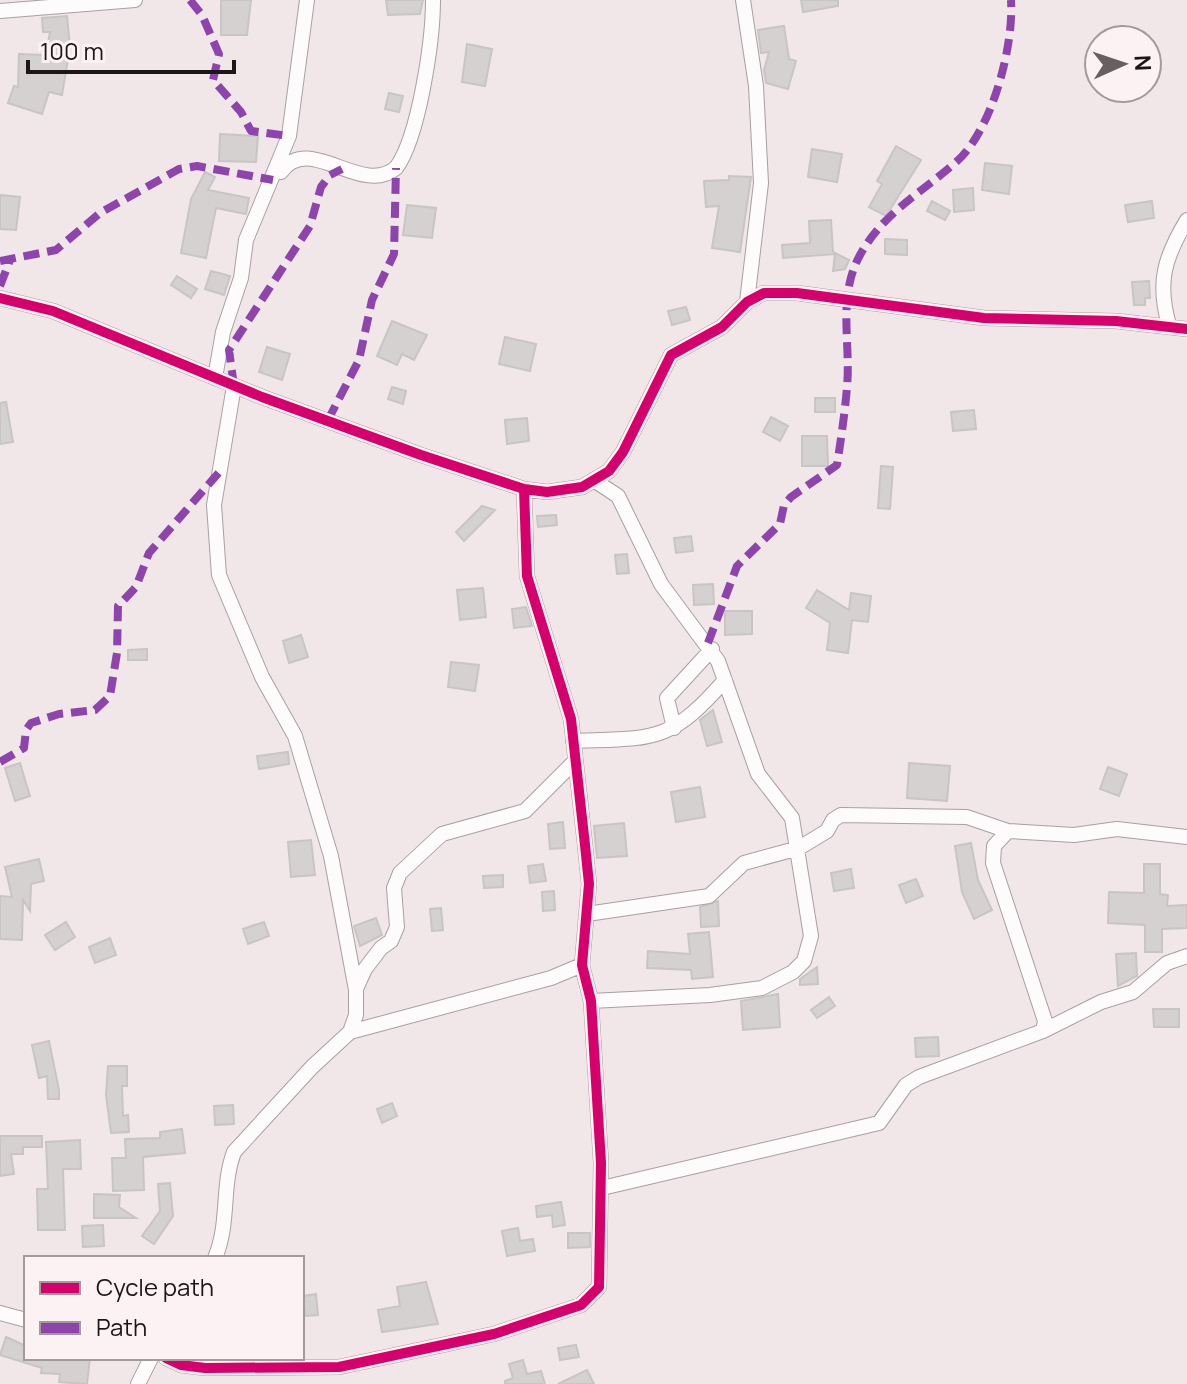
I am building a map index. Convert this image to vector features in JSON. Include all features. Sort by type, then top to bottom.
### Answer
[{"type":"street","points":[[0,11],[36,4],[135,0]]},
{"type":"street","points":[[215,378],[223,332],[241,278],[246,240],[273,180],[295,113],[307,0]]},
{"type":"street","points":[[273,180],[288,162],[298,159],[317,160],[347,171],[375,175],[396,168],[405,152],[419,104],[432,39],[433,0]]},
{"type":"street","points":[[743,0],[756,86],[761,183],[747,302]]},
{"type":"street","points":[[1169,325],[1162,301],[1163,275],[1187,220]]},
{"type":"street","points":[[0,298],[53,311],[234,386],[524,489],[567,491],[595,481],[609,471],[623,452],[671,355],[722,327],[747,302],[764,293],[788,293],[984,318],[1169,325],[1187,329]]},
{"type":"street","points":[[234,386],[214,505],[219,575],[262,677],[295,736],[331,856],[356,990],[356,1015],[350,1032]]},
{"type":"street","points":[[591,1001],[710,995],[762,988],[793,972],[804,961],[811,936],[799,848],[789,812],[762,783],[712,649],[661,584],[618,496],[595,481]]},
{"type":"street","points":[[170,1360],[181,1365],[205,1368],[339,1367],[494,1334],[581,1305],[599,1287],[602,1188],[591,1001],[582,965],[589,884],[571,719],[527,576],[524,489]]},
{"type":"street","points":[[674,728],[667,698],[712,649]]},
{"type":"street","points":[[573,741],[638,739],[674,728],[689,719],[725,680]]},
{"type":"street","points":[[356,990],[365,969],[381,948],[391,941],[397,927],[394,888],[400,873],[442,834],[525,811],[575,761]]},
{"type":"street","points":[[587,914],[709,896],[744,863],[799,848],[827,831],[837,817],[852,814],[967,817],[1008,831],[1068,835],[1117,829],[1187,837]]},
{"type":"street","points":[[1008,831],[994,846],[993,863],[1045,1021],[1043,1031]]},
{"type":"street","points":[[602,1188],[879,1123],[906,1085],[919,1077],[1043,1031],[1101,1002],[1133,992],[1167,963],[1187,956]]},
{"type":"street","points":[[216,1256],[225,1232],[234,1152],[312,1067],[350,1032],[551,978],[582,965]]},
{"type":"street","points":[[0,1313],[24,1319]]},
{"type":"street","points":[[138,1384],[150,1360]]},
{"type":"building","points":[[221,0],[251,0],[247,35],[221,35]]},
{"type":"building","points":[[386,0],[423,0],[420,14],[388,15]]},
{"type":"building","points":[[801,0],[838,0],[838,6],[803,12]]},
{"type":"building","points":[[67,16],[70,47],[62,95],[49,92],[42,114],[8,103],[14,86],[18,87],[19,54],[46,55],[50,32],[43,32],[42,18]]},
{"type":"building","points":[[784,26],[789,59],[796,61],[788,89],[766,83],[764,70],[769,52],[761,53],[758,30]]},
{"type":"building","points":[[467,44],[492,49],[485,86],[462,82]]},
{"type":"building","points":[[389,93],[403,96],[399,112],[385,109]]},
{"type":"building","points":[[220,134],[258,136],[256,162],[219,161]]},
{"type":"building","points":[[896,146],[921,160],[886,216],[869,207],[882,184],[877,181]]},
{"type":"building","points":[[812,149],[842,154],[837,182],[808,177]]},
{"type":"building","points":[[985,163],[1012,166],[1009,194],[982,190]]},
{"type":"building","points":[[205,172],[215,177],[208,190],[249,198],[246,214],[216,208],[206,258],[181,253],[191,199]]},
{"type":"building","points":[[729,176],[751,177],[740,252],[712,248],[719,206],[706,207],[704,181],[729,180]]},
{"type":"building","points":[[973,188],[974,210],[954,212],[953,190]]},
{"type":"building","points":[[0,195],[20,197],[16,230],[0,229]]},
{"type":"building","points":[[932,201],[950,211],[945,220],[927,211]]},
{"type":"building","points":[[1152,201],[1154,218],[1128,222],[1125,205]]},
{"type":"building","points":[[407,205],[436,208],[432,238],[403,235]]},
{"type":"building","points":[[831,220],[833,252],[849,260],[845,269],[833,271],[835,254],[783,258],[782,245],[810,243],[809,221]]},
{"type":"building","points":[[885,239],[907,240],[907,255],[885,254]]},
{"type":"building","points":[[211,271],[230,276],[224,295],[205,289]]},
{"type":"building","points":[[177,276],[197,289],[191,298],[171,285]]},
{"type":"building","points":[[1149,281],[1150,298],[1145,298],[1145,305],[1134,305],[1132,282]]},
{"type":"building","points":[[686,307],[690,320],[672,325],[668,311]]},
{"type":"building","points":[[392,321],[427,335],[414,360],[402,354],[397,365],[377,356]]},
{"type":"building","points":[[505,337],[536,344],[530,371],[499,364]]},
{"type":"building","points":[[267,347],[290,354],[282,380],[259,372]]},
{"type":"building","points":[[392,387],[406,391],[403,404],[388,399]]},
{"type":"building","points":[[815,398],[835,398],[835,412],[815,412]]},
{"type":"building","points":[[6,402],[13,442],[0,444],[0,403]]},
{"type":"building","points":[[974,410],[976,429],[953,431],[951,412]]},
{"type":"building","points":[[771,417],[788,426],[780,441],[763,432]]},
{"type":"building","points":[[527,418],[529,441],[507,444],[505,420]]},
{"type":"building","points":[[802,436],[827,436],[828,466],[802,466]]},
{"type":"building","points":[[881,466],[893,467],[890,509],[878,508]]},
{"type":"building","points":[[482,506],[495,510],[464,541],[456,532]]},
{"type":"building","points":[[556,515],[557,525],[538,527],[537,516]]},
{"type":"building","points":[[691,536],[693,551],[676,553],[674,538]]},
{"type":"building","points":[[627,554],[629,573],[617,574],[615,555]]},
{"type":"building","points":[[713,584],[714,604],[694,605],[693,585]]},
{"type":"building","points":[[483,588],[486,617],[460,620],[457,590]]},
{"type":"building","points":[[817,590],[849,610],[851,593],[871,596],[868,622],[852,620],[848,653],[827,650],[830,623],[806,608]]},
{"type":"building","points":[[526,607],[532,626],[514,628],[512,609]]},
{"type":"building","points":[[725,611],[752,611],[752,634],[725,635]]},
{"type":"building","points":[[301,635],[308,657],[289,663],[283,641]]},
{"type":"building","points":[[147,649],[147,660],[128,660],[128,650]]},
{"type":"building","points":[[451,662],[479,665],[475,691],[448,687]]},
{"type":"building","points":[[713,710],[722,742],[707,746],[700,720]]},
{"type":"building","points":[[288,752],[289,764],[259,769],[257,756]]},
{"type":"building","points":[[20,763],[30,796],[15,801],[5,768]]},
{"type":"building","points":[[909,763],[950,766],[947,801],[907,798]]},
{"type":"building","points":[[1108,767],[1127,774],[1119,796],[1100,789]]},
{"type":"building","points":[[700,787],[705,817],[676,822],[671,792]]},
{"type":"building","points":[[563,822],[565,848],[550,849],[548,824]]},
{"type":"building","points":[[624,823],[627,856],[597,858],[594,826]]},
{"type":"building","points":[[311,840],[315,875],[291,877],[288,842]]},
{"type":"building","points":[[971,843],[978,880],[992,910],[974,919],[962,892],[955,846]]},
{"type":"building","points":[[39,859],[44,881],[31,884],[30,911],[23,900],[22,940],[0,939],[0,896],[12,897],[5,867]]},
{"type":"building","points":[[543,864],[546,881],[530,883],[528,866]]},
{"type":"building","points":[[1144,864],[1160,864],[1160,894],[1168,895],[1167,906],[1187,905],[1187,928],[1162,929],[1162,952],[1145,952],[1145,925],[1108,923],[1109,892],[1144,893]]},
{"type":"building","points":[[851,869],[854,888],[834,891],[831,873]]},
{"type":"building","points":[[503,875],[503,887],[484,888],[483,876]]},
{"type":"building","points":[[916,879],[923,896],[906,903],[899,885]]},
{"type":"building","points":[[554,891],[555,910],[543,911],[542,892]]},
{"type":"building","points":[[718,901],[719,926],[701,927],[700,907]]},
{"type":"building","points":[[441,908],[443,930],[432,931],[430,909]]},
{"type":"building","points":[[376,918],[382,935],[360,946],[354,926]]},
{"type":"building","points":[[66,922],[75,937],[55,950],[45,935]]},
{"type":"building","points":[[264,922],[269,936],[248,944],[243,929]]},
{"type":"building","points":[[709,932],[713,977],[692,979],[691,970],[647,968],[648,951],[690,954],[688,934]]},
{"type":"building","points":[[110,938],[116,955],[95,963],[89,947]]},
{"type":"building","points":[[1136,953],[1137,976],[1118,986],[1116,954]]},
{"type":"building","points":[[817,967],[818,984],[800,985],[800,979]]},
{"type":"building","points":[[778,994],[780,1027],[743,1030],[741,1001]]},
{"type":"building","points":[[829,997],[835,1006],[817,1018],[811,1010]]},
{"type":"building","points":[[1153,1009],[1179,1009],[1179,1027],[1154,1027]]},
{"type":"building","points":[[938,1037],[939,1056],[916,1057],[915,1038]]},
{"type":"building","points":[[49,1041],[59,1099],[48,1099],[47,1076],[39,1078],[32,1045]]},
{"type":"building","points":[[108,1066],[127,1066],[127,1086],[122,1086],[123,1116],[128,1115],[129,1132],[111,1133],[106,1095]]},
{"type":"building","points":[[392,1103],[397,1116],[382,1123],[377,1109]]},
{"type":"building","points":[[233,1105],[234,1124],[215,1125],[214,1106]]},
{"type":"building","points":[[182,1129],[185,1153],[143,1157],[144,1190],[113,1191],[112,1158],[126,1158],[125,1139],[160,1138],[160,1132]]},
{"type":"building","points":[[0,1136],[42,1136],[42,1147],[23,1147],[23,1154],[11,1154],[14,1174],[0,1176]]},
{"type":"building","points":[[80,1140],[81,1169],[63,1169],[65,1230],[38,1230],[37,1189],[48,1189],[46,1142]]},
{"type":"building","points":[[170,1183],[173,1216],[154,1244],[142,1236],[160,1211],[158,1184]]},
{"type":"building","points":[[94,1194],[120,1195],[119,1207],[136,1218],[94,1218]]},
{"type":"building","points":[[561,1202],[565,1225],[553,1227],[552,1215],[537,1217],[536,1206]]},
{"type":"building","points":[[103,1225],[104,1246],[83,1247],[82,1226]]},
{"type":"building","points":[[518,1228],[520,1241],[533,1239],[535,1251],[507,1256],[502,1231]]},
{"type":"building","points":[[568,1233],[590,1233],[590,1247],[568,1248]]},
{"type":"building","points":[[426,1282],[438,1324],[382,1332],[378,1310],[400,1306],[397,1287]]},
{"type":"building","points":[[316,1294],[318,1315],[305,1316],[304,1296]]},
{"type":"building","points":[[6,1337],[24,1345],[24,1360],[90,1360],[87,1384],[59,1382],[60,1374],[41,1373],[42,1368],[0,1355]]},
{"type":"building","points":[[576,1345],[579,1357],[560,1360],[558,1348]]},
{"type":"building","points":[[523,1360],[527,1374],[541,1371],[545,1384],[505,1384],[513,1378],[509,1364]]},
{"type":"building","points":[[587,1370],[594,1384],[558,1384]]},
{"type":"marked path","points":[[190,0],[202,15],[219,54],[213,80],[241,112],[251,131],[289,136]]},
{"type":"marked path","points":[[708,643],[737,566],[780,524],[784,505],[791,497],[837,465],[847,387],[846,320],[853,271],[869,240],[880,227],[903,204],[955,163],[980,131],[1004,64],[1009,41],[1011,0]]},
{"type":"marked path","points":[[0,261],[56,250],[100,213],[179,169],[197,166],[273,180]]},
{"type":"marked path","points":[[328,420],[359,360],[372,300],[394,254],[396,168]]},
{"type":"marked path","points":[[234,386],[229,350],[310,226],[321,187],[330,175],[342,169]]},
{"type":"marked path","points":[[0,286],[10,260]]},
{"type":"marked path","points":[[0,762],[24,748],[26,730],[31,723],[59,714],[95,710],[110,696],[117,653],[118,606],[136,587],[149,553],[221,470]]},
{"type":"cycle path","points":[[0,298],[53,311],[262,397],[421,455],[524,489],[547,492],[582,487],[609,471],[623,452],[671,355],[722,327],[747,302],[764,293],[797,293],[984,318],[1116,321],[1187,329]]},
{"type":"cycle path","points":[[170,1360],[181,1365],[205,1368],[339,1367],[494,1334],[581,1305],[599,1287],[601,1163],[591,1001],[582,965],[589,884],[571,719],[527,576],[524,489]]}]
